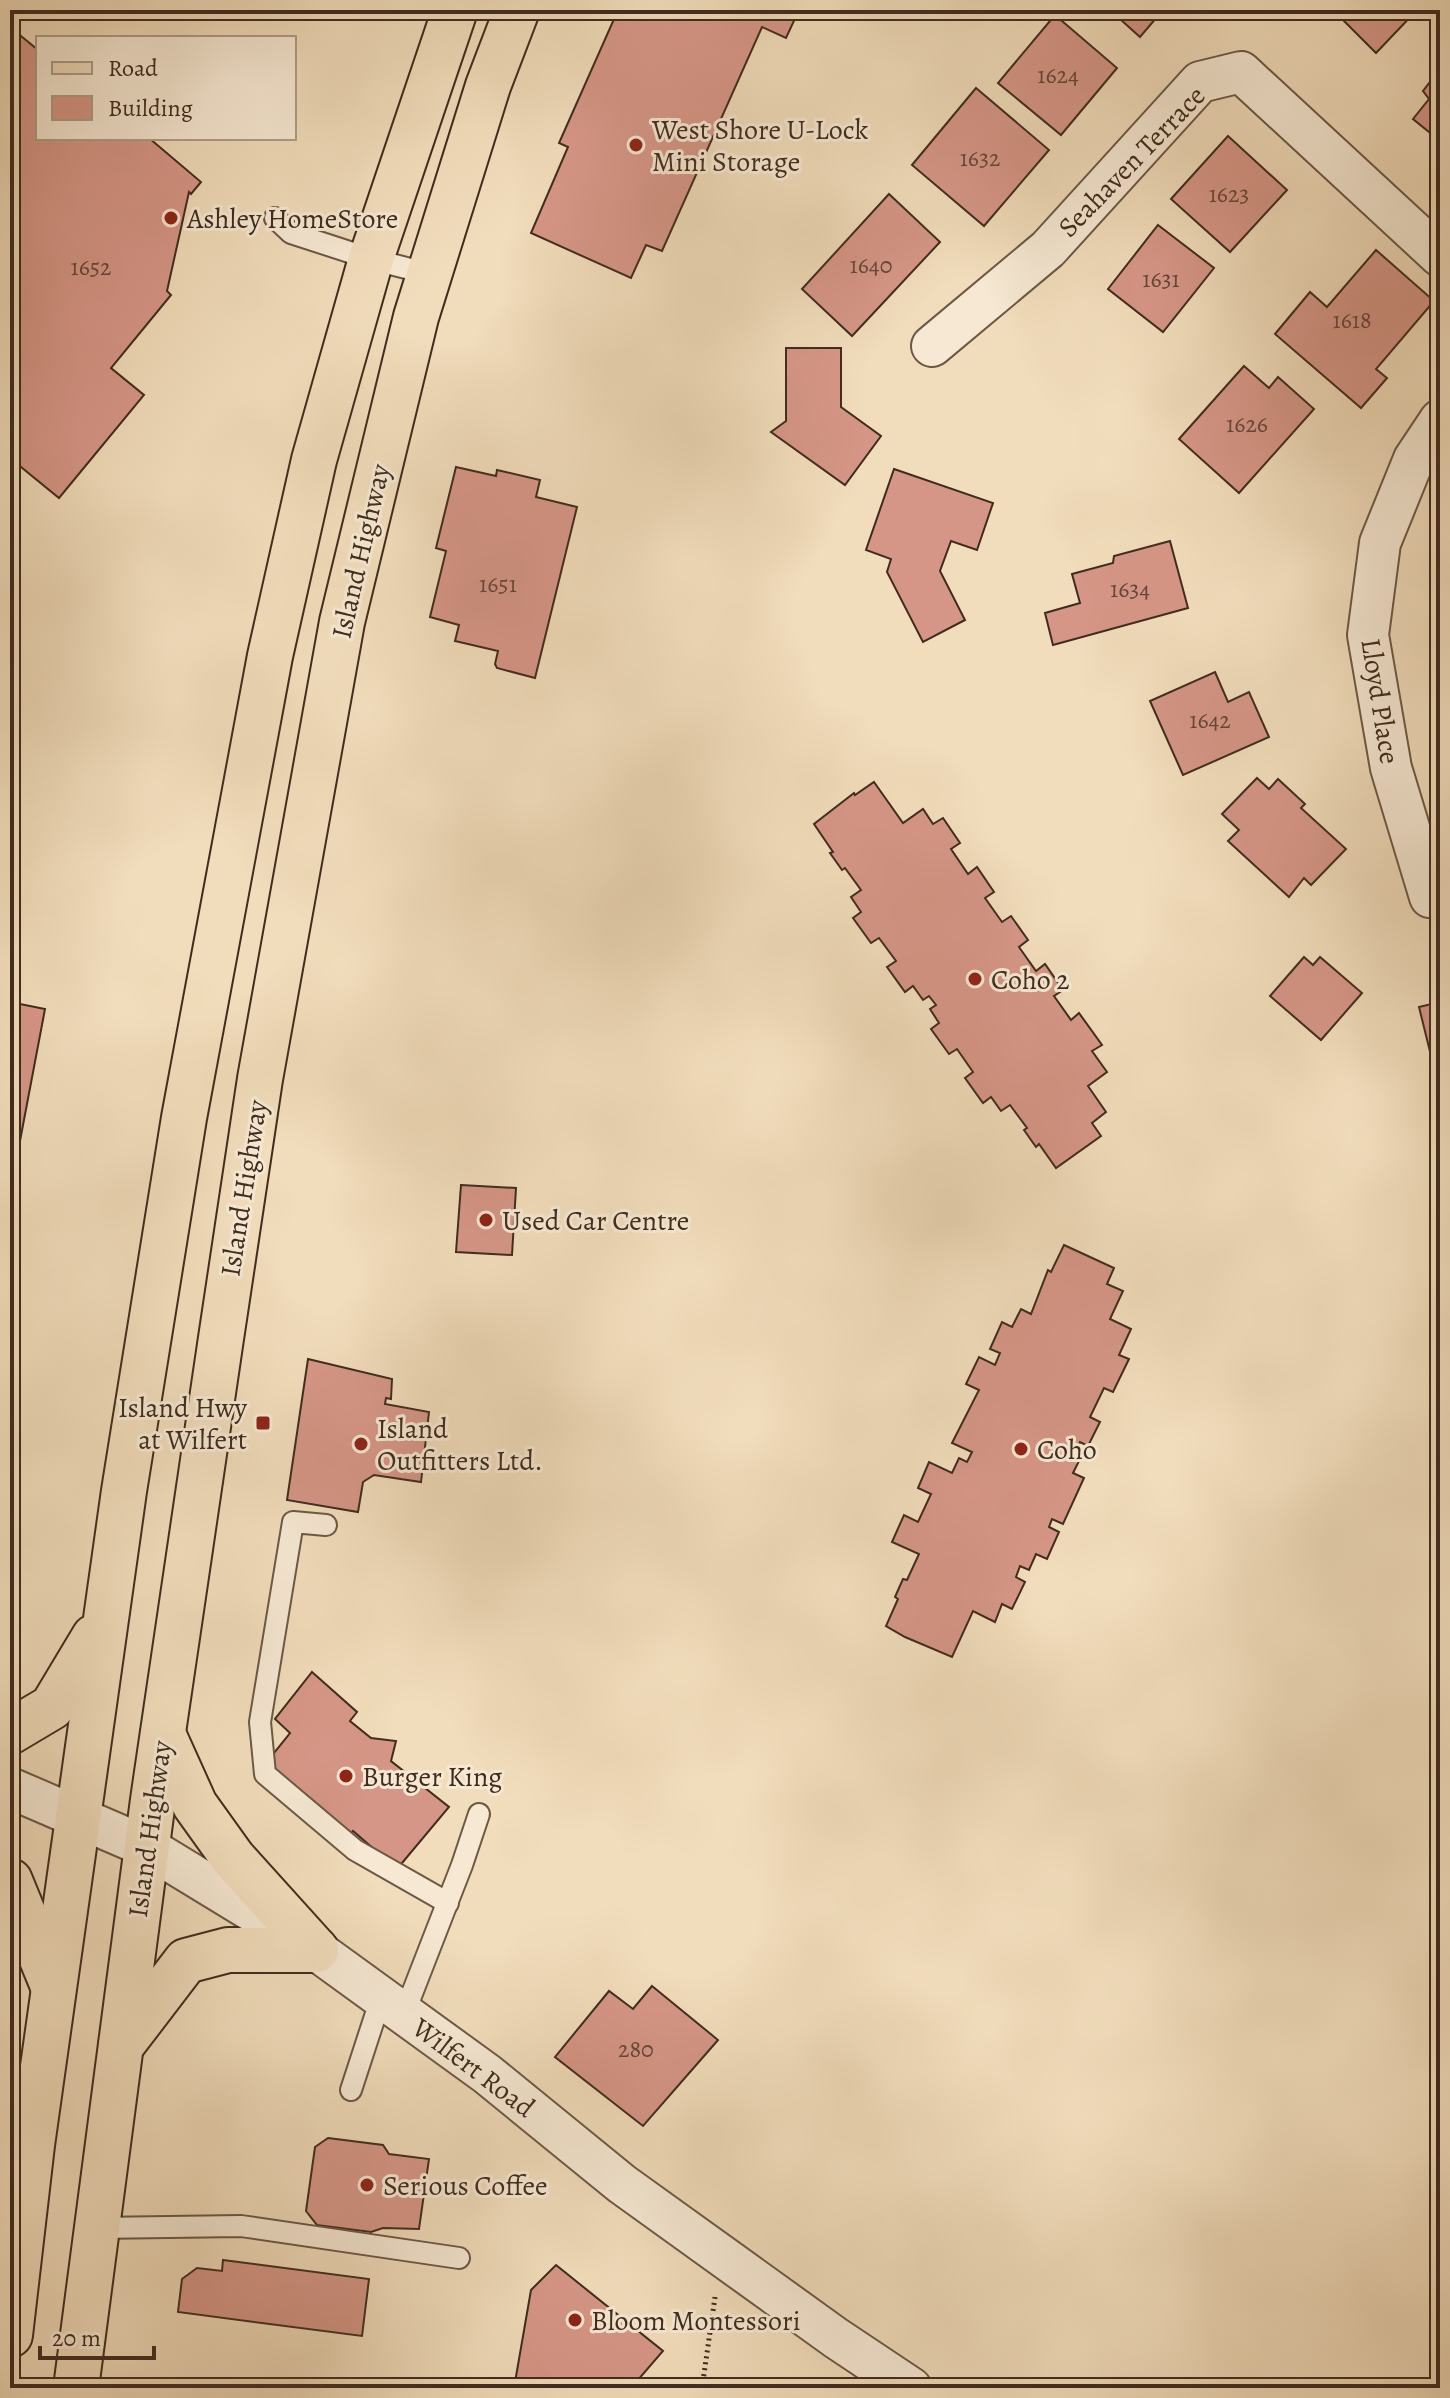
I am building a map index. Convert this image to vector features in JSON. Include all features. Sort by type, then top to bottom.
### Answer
[{"type":"main road","points":[[10,2335],[26,2076],[54,1988],[105,1618],[182,1133],[270,656],[314,460],[371,259],[455,10]]},
{"type":"main road","name":"Island Highway","points":[[76,2388],[147,1847],[260,1079],[342,622],[401,378],[430,274],[488,86],[517,10]]},
{"type":"main road","points":[[10,1732],[52,1707],[105,1618]]},
{"type":"main road","points":[[163,1734],[195,1805],[233,1858],[316,1950]]},
{"type":"main road","points":[[10,1881],[54,1988]]},
{"type":"main road","points":[[120,2048],[186,1961],[228,1950],[316,1950]]},
{"type":"street","name":"Seahaven Terrace","points":[[932,346],[1048,249],[1200,82],[1241,72],[1440,256]]},
{"type":"street","name":"Lloyd Place","points":[[1430,897],[1391,768],[1368,635],[1380,543],[1414,459],[1440,420]]},
{"type":"street","name":"Wilfert Road","points":[[10,1788],[147,1847],[316,1950],[487,2074],[622,2184],[836,2338],[911,2388]]},
{"type":"lane","points":[[275,218],[291,233],[430,274]]},
{"type":"lane","points":[[326,1525],[293,1522],[260,1722],[265,1774],[355,1850],[448,1903]]},
{"type":"lane","points":[[351,2090],[448,1903],[479,1814]]},
{"type":"lane","points":[[96,2228],[241,2226],[459,2258]]},
{"type":"path","points":[[702,2388],[709,2325],[723,2256]]},
{"type":"building","name":"West Shore U-Lock Mini Storage","points":[[618,10],[799,10],[786,38],[762,27],[662,251],[646,245],[631,278],[531,233],[568,147],[559,143]]},
{"type":"building","points":[[1110,10],[1163,10],[1140,37]]},
{"type":"building","points":[[1355,10],[1417,10],[1376,53],[1344,21]]},
{"type":"building","points":[[1055,15],[1117,68],[1061,135],[998,83]]},
{"type":"building","points":[[10,27],[36,48],[36,140],[151,140],[201,182],[191,194],[189,192],[167,291],[171,295],[111,368],[144,395],[59,498],[10,458]]},
{"type":"building","points":[[1440,69],[1440,141],[1413,119],[1429,99],[1423,91]]},
{"type":"building","points":[[976,88],[1049,150],[984,226],[912,165]]},
{"type":"building","points":[[1228,136],[1287,190],[1230,252],[1171,199]]},
{"type":"building","points":[[889,194],[940,242],[852,336],[802,289]]},
{"type":"building","points":[[1158,225],[1214,268],[1163,332],[1108,289]]},
{"type":"building","points":[[1376,250],[1434,301],[1376,369],[1387,378],[1361,408],[1275,334],[1310,292],[1327,307]]},
{"type":"building","points":[[786,348],[841,348],[841,407],[881,436],[845,485],[771,432],[786,421]]},
{"type":"building","points":[[1244,366],[1269,388],[1278,377],[1314,409],[1239,493],[1179,439]]},
{"type":"building","points":[[456,467],[496,476],[497,470],[540,480],[536,497],[577,507],[535,678],[497,668],[498,651],[455,641],[459,625],[430,617],[446,551],[436,548]]},
{"type":"building","points":[[894,469],[993,503],[977,550],[951,541],[940,571],[965,620],[923,642],[887,572],[891,559],[866,550]]},
{"type":"building","points":[[1170,541],[1188,608],[1053,645],[1045,613],[1080,603],[1072,574],[1113,563],[1114,556]]},
{"type":"building","points":[[1215,672],[1228,702],[1249,692],[1269,737],[1183,775],[1150,701]]},
{"type":"building","points":[[1257,778],[1269,789],[1278,779],[1305,804],[1301,808],[1346,849],[1311,885],[1304,878],[1289,897],[1228,841],[1239,830],[1222,814]]},
{"type":"building","name":"Coho 2","points":[[874,782],[903,823],[923,809],[933,824],[943,818],[960,843],[951,849],[968,874],[977,867],[994,892],[985,898],[1002,922],[1011,916],[1028,940],[1019,947],[1036,971],[1045,964],[1063,990],[1054,996],[1071,1020],[1079,1013],[1102,1045],[1092,1051],[1107,1072],[1088,1086],[1106,1112],[1092,1123],[1101,1136],[1056,1168],[1039,1144],[1036,1147],[1010,1105],[1001,1111],[991,1097],[983,1103],[965,1078],[973,1072],[957,1049],[949,1054],[931,1029],[939,1023],[930,1009],[936,1005],[929,996],[923,1000],[913,986],[905,992],[887,967],[896,961],[879,938],[871,943],[853,918],[861,912],[851,897],[861,890],[845,868],[842,870],[814,824],[854,793]]},
{"type":"building","points":[[1304,957],[1313,965],[1320,957],[1362,993],[1321,1040],[1270,996]]},
{"type":"building","points":[[10,1002],[45,1009],[16,1162],[10,1161]]},
{"type":"building","points":[[1440,1002],[1440,1075],[1436,1076],[1419,1007]]},
{"type":"building","name":"Used Car Centre","points":[[461,1185],[516,1188],[512,1255],[456,1252]]},
{"type":"building","name":"Coho","points":[[1064,1245],[1114,1268],[1107,1284],[1123,1291],[1110,1319],[1131,1329],[1119,1355],[1129,1359],[1113,1392],[1104,1388],[1090,1417],[1100,1422],[1088,1446],[1080,1442],[1074,1455],[1081,1457],[1073,1473],[1084,1478],[1063,1524],[1052,1519],[1049,1527],[1059,1532],[1047,1559],[1036,1554],[1029,1570],[1020,1566],[1016,1577],[1025,1582],[1012,1609],[1002,1604],[995,1622],[973,1611],[952,1657],[886,1626],[903,1579],[907,1580],[919,1554],[892,1542],[904,1515],[918,1522],[931,1494],[918,1488],[929,1462],[952,1473],[959,1458],[967,1462],[972,1452],[952,1443],[979,1390],[966,1384],[979,1357],[995,1365],[1000,1353],[990,1349],[1002,1322],[1012,1327],[1021,1309],[1031,1314],[1048,1270],[1051,1272]]},
{"type":"building","name":"Island Outfitters Ltd.","points":[[308,1359],[392,1379],[391,1399],[386,1398],[385,1404],[429,1412],[421,1482],[374,1475],[363,1482],[358,1512],[287,1500]]},
{"type":"building","name":"Burger King","points":[[312,1672],[357,1712],[350,1721],[371,1738],[396,1741],[391,1761],[449,1807],[397,1869],[353,1831],[346,1839],[266,1763],[290,1733],[275,1719]]},
{"type":"building","points":[[652,1986],[718,2040],[643,2126],[555,2057],[609,1991],[633,2009]]},
{"type":"building","name":"Serious Coffee","points":[[328,2138],[383,2145],[389,2154],[429,2159],[419,2229],[383,2228],[371,2232],[317,2225],[306,2211],[315,2147]]},
{"type":"building","points":[[223,2260],[369,2279],[362,2336],[178,2312],[182,2279],[197,2268],[222,2271]]},
{"type":"building","name":"Bloom Montessori","points":[[556,2265],[663,2351],[631,2388],[514,2388],[531,2290]]},
{"type":"place","name":"West Shore U-Lock Mini Storage","points":[[636,145]]},
{"type":"place","name":"Ashley HomeStore","points":[[171,218]]},
{"type":"place","name":"Coho 2","points":[[975,979]]},
{"type":"place","name":"Used Car Centre","points":[[486,1220]]},
{"type":"place","name":"Island Hwy at Wilfert","points":[[263,1423]]},
{"type":"place","name":"Island Outfitters Ltd.","points":[[361,1444]]},
{"type":"place","name":"Coho","points":[[1021,1449]]},
{"type":"place","name":"Burger King","points":[[346,1776]]},
{"type":"place","name":"Serious Coffee","points":[[367,2185]]},
{"type":"place","name":"Bloom Montessori","points":[[575,2320]]}]
